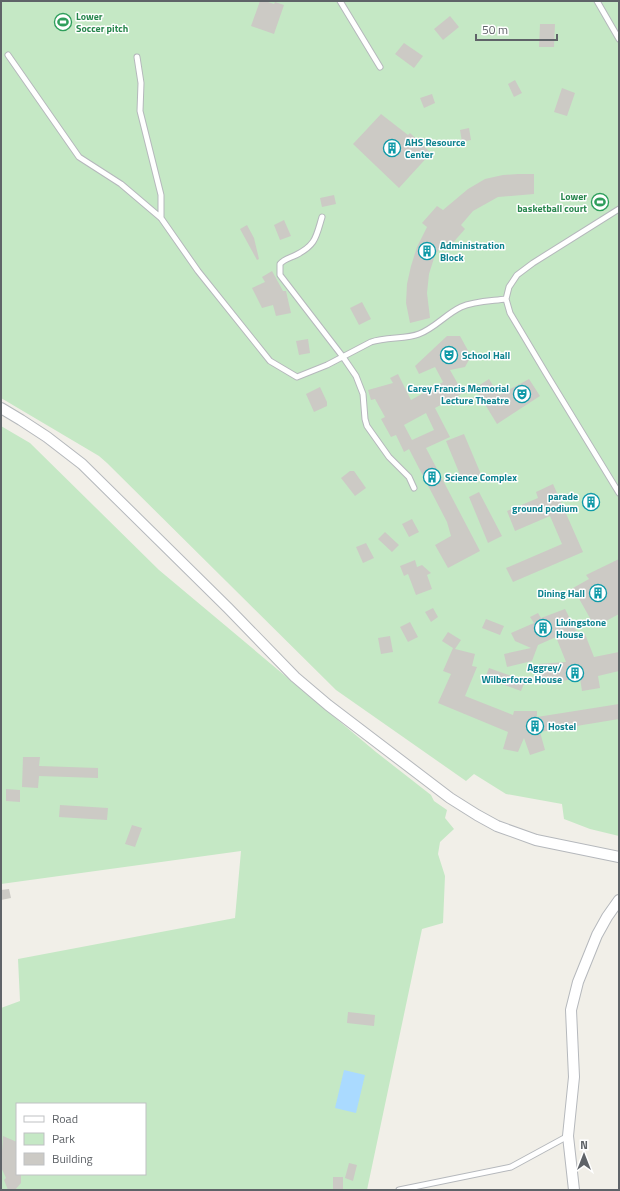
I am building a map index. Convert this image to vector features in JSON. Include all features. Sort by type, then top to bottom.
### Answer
[{"type":"street","points":[[1,408],[34,428],[82,464],[295,676],[328,705],[450,798],[497,826],[536,840],[619,856]]},
{"type":"street","points":[[574,1190],[568,1136],[574,1077],[571,1010],[578,982],[597,935],[619,900]]},
{"type":"lane","points":[[340,1],[380,67]]},
{"type":"lane","points":[[597,1],[619,39]]},
{"type":"lane","points":[[8,55],[80,157],[121,184],[161,218],[198,271],[270,361],[297,377],[327,365],[371,342],[418,335],[459,308],[470,304],[506,299]]},
{"type":"lane","points":[[136,57],[141,83],[140,111],[161,195],[161,218]]},
{"type":"lane","points":[[619,209],[533,263],[517,275],[509,287],[506,299],[510,313],[526,341],[619,493]]},
{"type":"lane","points":[[322,217],[312,245],[297,255],[283,260],[280,264],[280,275],[356,376],[363,394],[367,426],[389,457],[409,477],[414,488]]},
{"type":"lane","points":[[399,1190],[511,1167],[568,1136]]},
{"type":"green space","points":[[1,1],[619,1],[619,836],[590,829],[564,819],[562,804],[506,794],[474,774],[466,781],[336,690],[99,456],[1,398]]},
{"type":"green space","points":[[1,426],[30,443],[159,570],[376,752],[431,795],[434,801],[447,810],[445,818],[454,829],[440,842],[438,854],[445,876],[443,923],[422,929],[367,1190],[1,1190],[1,1008],[20,1001],[18,959],[235,918],[241,851],[1,884]]},
{"type":"water","points":[[344,1070],[365,1075],[356,1113],[335,1108]]},
{"type":"building","points":[[260,1],[274,4],[275,2],[284,5],[274,34],[251,26]]},
{"type":"building","points":[[450,16],[459,27],[443,40],[434,29]]},
{"type":"building","points":[[540,24],[555,24],[554,47],[539,47]]},
{"type":"building","points":[[404,43],[423,56],[414,68],[395,54]]},
{"type":"building","points":[[515,80],[522,93],[514,97],[508,84]]},
{"type":"building","points":[[562,88],[575,93],[567,116],[554,112]]},
{"type":"building","points":[[432,94],[435,103],[424,108],[420,98]]},
{"type":"building","name":"AHS Resource Center","points":[[381,114],[408,135],[410,133],[431,153],[399,188],[353,144]]},
{"type":"building","points":[[469,128],[471,140],[462,142],[460,130]]},
{"type":"building","name":"Administration Block","points":[[534,174],[534,194],[498,197],[473,211],[461,225],[465,229],[451,245],[445,241],[435,255],[429,274],[427,293],[430,318],[410,323],[406,303],[407,284],[417,247],[427,227],[422,223],[437,206],[443,210],[468,189],[485,179],[503,175]]},
{"type":"building","points":[[334,195],[336,204],[322,207],[320,198]]},
{"type":"building","points":[[284,220],[291,236],[280,240],[274,225]]},
{"type":"building","points":[[247,225],[254,238],[259,259],[257,260],[240,229]]},
{"type":"building","points":[[272,271],[283,291],[286,291],[291,313],[276,316],[273,305],[262,308],[252,288],[265,282],[262,277]]},
{"type":"building","points":[[362,302],[371,319],[359,325],[350,308]]},
{"type":"building","points":[[447,336],[460,336],[471,356],[465,367],[450,370],[463,393],[435,408],[450,437],[426,448],[480,551],[448,568],[435,545],[451,536],[447,522],[409,449],[404,452],[396,435],[391,437],[381,419],[385,417],[375,399],[371,400],[368,390],[393,383],[390,378],[398,374],[411,400],[443,382],[435,367],[419,374],[415,366]],"holes":[[[426,413],[434,430],[412,440],[404,425]]]},
{"type":"building","points":[[308,339],[310,353],[299,355],[296,341]]},
{"type":"building","points":[[489,379],[499,395],[529,379],[540,396],[497,424],[475,388]]},
{"type":"building","points":[[320,387],[327,402],[327,406],[314,412],[306,394]]},
{"type":"building","points":[[464,434],[480,475],[463,482],[446,441]]},
{"type":"building","points":[[350,471],[354,471],[366,488],[355,496],[341,478]]},
{"type":"building","points":[[553,484],[583,552],[513,582],[506,568],[562,544],[550,516],[515,531],[507,511],[538,498],[536,492]]},
{"type":"building","points":[[479,492],[502,536],[488,543],[469,497]]},
{"type":"building","points":[[412,519],[419,532],[409,537],[402,524]]},
{"type":"building","points":[[385,532],[399,545],[392,552],[378,539]]},
{"type":"building","points":[[366,543],[374,558],[363,563],[356,547]]},
{"type":"building","name":"Dining Hall","points":[[619,559],[619,614],[595,627],[573,588],[589,579],[586,575]]},
{"type":"building","points":[[415,560],[417,567],[422,565],[431,573],[427,575],[432,589],[416,595],[408,574],[404,576],[400,566]]},
{"type":"building","points":[[433,608],[438,617],[431,622],[425,612]]},
{"type":"building","points":[[565,609],[579,636],[585,634],[594,657],[619,652],[619,671],[598,676],[600,688],[582,691],[580,678],[543,684],[539,664],[566,662],[556,637],[538,645],[532,661],[507,667],[504,654],[531,648],[515,641],[511,633],[534,623],[530,617],[538,613],[541,618]]},
{"type":"building","points":[[486,619],[504,626],[500,635],[482,628]]},
{"type":"building","points":[[410,622],[418,637],[408,642],[400,627]]},
{"type":"building","name":"Hostel","points":[[448,632],[461,640],[455,649],[475,654],[472,666],[477,667],[465,696],[513,715],[514,711],[537,711],[537,717],[619,704],[619,719],[540,732],[545,750],[530,755],[524,738],[518,752],[503,749],[508,732],[438,703],[451,674],[443,671],[453,648],[442,641]]},
{"type":"building","points":[[390,636],[393,652],[381,654],[378,638]]},
{"type":"building","points":[[489,668],[525,681],[521,691],[485,678]]},
{"type":"building","points":[[23,757],[40,757],[39,766],[98,768],[98,778],[39,776],[38,788],[22,787]]},
{"type":"building","points":[[6,789],[20,790],[20,802],[6,801]]},
{"type":"building","points":[[60,805],[108,808],[107,820],[59,817]]},
{"type":"building","points":[[132,825],[142,828],[135,847],[125,844]]},
{"type":"building","points":[[9,889],[11,898],[1,900],[1,890]]},
{"type":"building","points":[[348,1012],[375,1015],[374,1026],[347,1023]]},
{"type":"building","points":[[3,1136],[16,1142],[16,1175],[21,1175],[21,1183],[15,1190],[8,1190],[4,1180],[6,1178],[1,1167]]},
{"type":"building","points":[[349,1163],[357,1165],[353,1181],[345,1178]]},
{"type":"building","points":[[333,1177],[343,1177],[343,1190],[333,1190]]},
{"type":"place","name":"Lower Soccer pitch","points":[[63,22]]},
{"type":"place","name":"AHS Resource Center","points":[[392,148]]},
{"type":"place","name":"Lower basketball court","points":[[600,202]]},
{"type":"place","name":"Administration Block","points":[[427,251]]},
{"type":"place","name":"School Hall","points":[[449,355]]},
{"type":"place","name":"Carey Francis Memorial Lecture Theatre","points":[[522,394]]},
{"type":"place","name":"Science Complex","points":[[432,477]]},
{"type":"place","name":"parade ground podium","points":[[591,502]]},
{"type":"place","name":"Dining Hall","points":[[598,593]]},
{"type":"place","name":"Livingstone House","points":[[543,628]]},
{"type":"place","name":"Aggrey/ Wilberforce House","points":[[575,673]]},
{"type":"place","name":"Hostel","points":[[535,726]]}]
